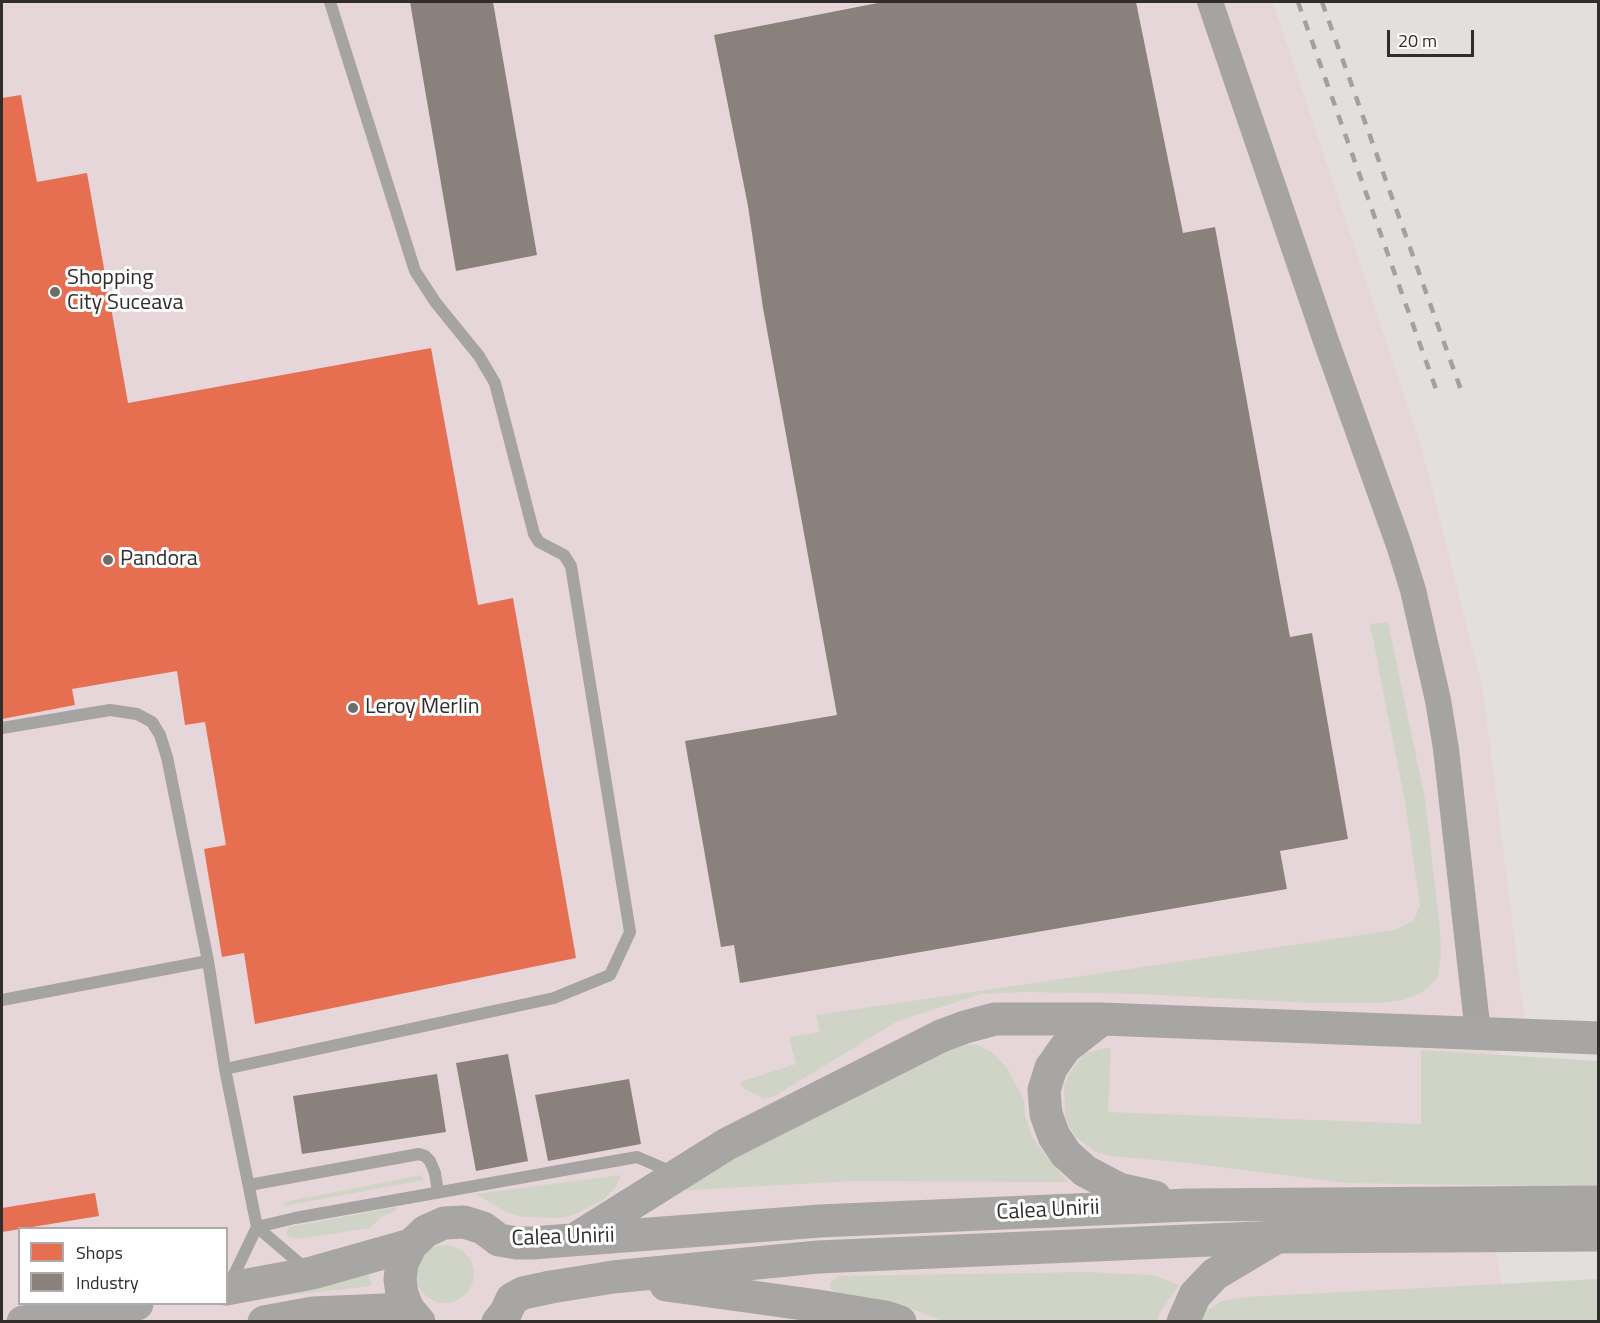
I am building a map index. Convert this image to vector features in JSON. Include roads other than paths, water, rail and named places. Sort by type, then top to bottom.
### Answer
[{"type":"main road","points":[[1102,1018],[1065,1048],[1051,1068],[1044,1090],[1046,1114],[1054,1136],[1066,1154],[1085,1172],[1119,1189],[1189,1205]]},
{"type":"main road","points":[[573,1240],[738,1139],[941,1036],[996,1019],[1102,1018],[1599,1038]]},
{"type":"main road","name":"Calea Unirii","points":[[411,1245],[426,1231],[444,1223],[464,1222],[483,1228],[500,1240],[517,1244],[820,1221],[1189,1205],[1599,1202]]},
{"type":"main road","name":"Calea Unirii","points":[[505,1310],[523,1293],[542,1289],[613,1277],[818,1257],[1279,1237],[1599,1235]]},
{"type":"main road","points":[[1183,1322],[1195,1295],[1215,1274],[1279,1237]]},
{"type":"main road","points":[[228,1289],[312,1273],[411,1245]]},
{"type":"main road","points":[[411,1245],[402,1263],[400,1279],[402,1294],[414,1315]]},
{"type":"main road","points":[[613,1277],[818,1306],[885,1317],[900,1322]]},
{"type":"main road","points":[[23,1322],[131,1305]]},
{"type":"main road","points":[[264,1322],[313,1313],[414,1315]]},
{"type":"street","points":[[1210,2],[1326,341],[1400,545],[1413,590],[1438,700],[1446,749],[1478,1033]]},
{"type":"lane","points":[[225,1069],[554,998],[610,975],[630,932],[571,566],[564,555],[539,542],[534,534],[495,383],[479,356],[436,303],[415,271],[330,2]]},
{"type":"lane","points":[[2,728],[110,710],[137,714],[152,722],[160,735],[167,757],[208,961],[225,1069],[257,1227],[228,1287]]},
{"type":"lane","points":[[2,999],[208,961]]},
{"type":"lane","points":[[249,1185],[419,1154],[430,1161],[435,1173],[438,1192]]},
{"type":"lane","points":[[257,1227],[295,1218],[637,1157],[677,1175]]},
{"type":"lane","points":[[257,1227],[312,1273]]},
{"type":"railway","points":[[1298,2],[1437,392]]},
{"type":"railway","points":[[1322,2],[1461,390]]},
{"type":"place","name":"Shopping City Suceava","points":[[55,292]]},
{"type":"place","name":"Pandora","points":[[108,560]]},
{"type":"place","name":"Leroy Merlin","points":[[353,708]]}]
